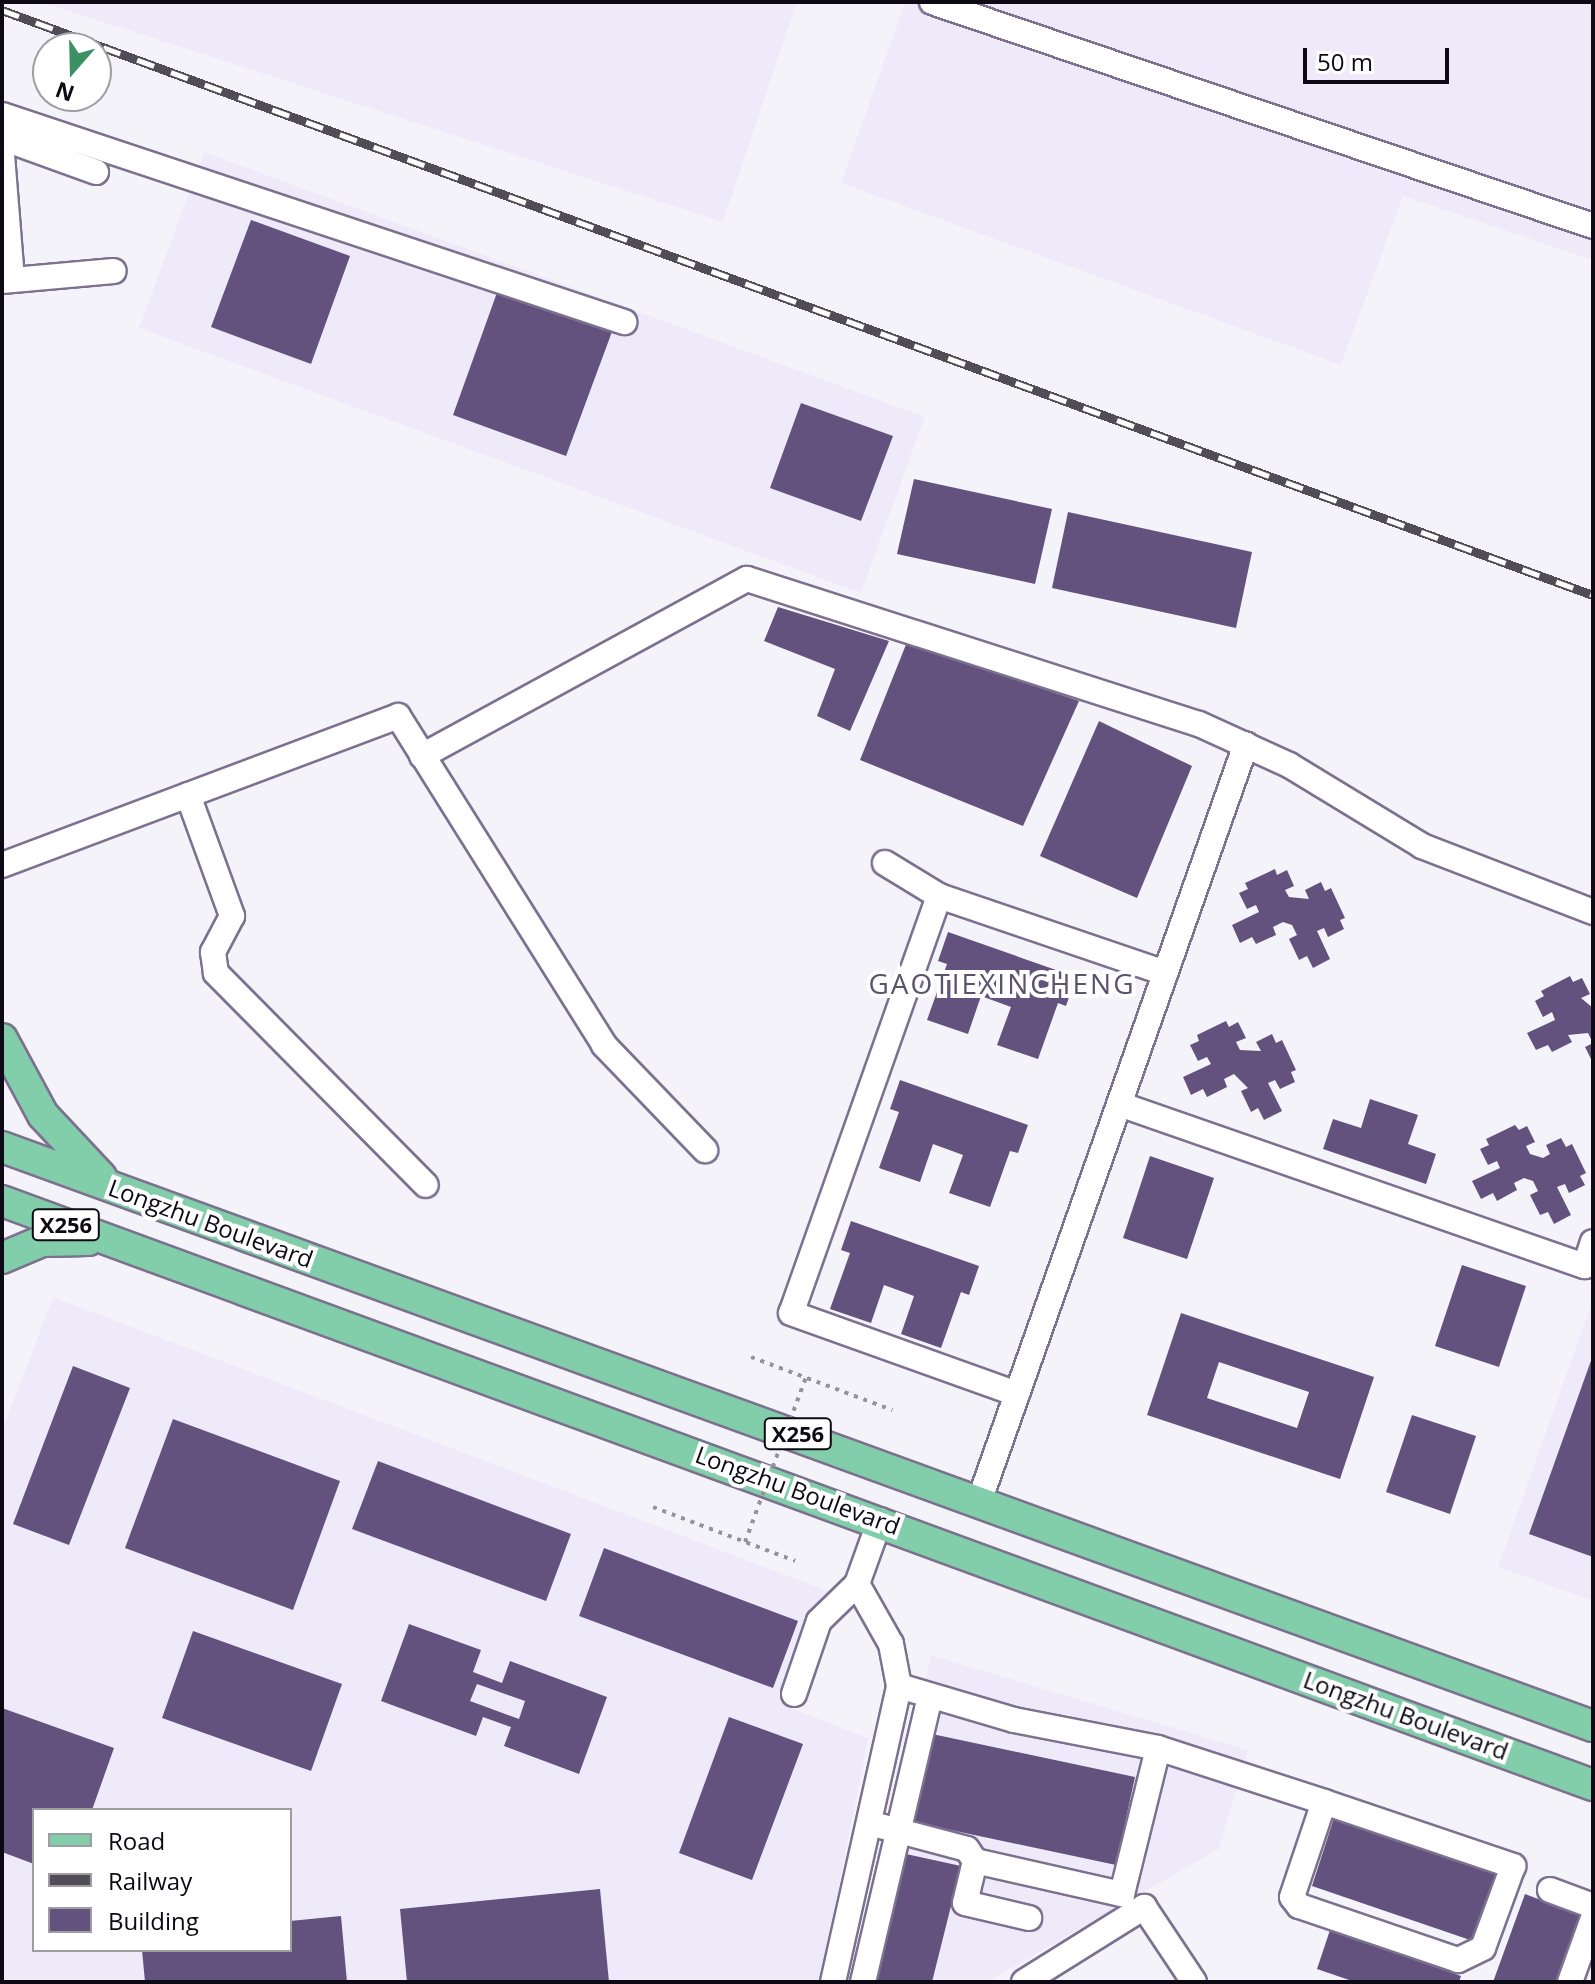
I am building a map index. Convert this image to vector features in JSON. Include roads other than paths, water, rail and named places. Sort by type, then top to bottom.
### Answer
[{"type":"main road","points":[[2,1039],[51,1125],[90,1169],[119,1190]]},
{"type":"main road","name":"Longzhu Boulevard","points":[[2,1147],[980,1499],[1593,1726]]},
{"type":"main road","name":"Longzhu Boulevard","points":[[2,1201],[880,1520],[1593,1785]]},
{"type":"main road","name":"X256","points":[[2,1258],[20,1247],[53,1239],[129,1249]]},
{"type":"street","points":[[932,2],[1593,226]]},
{"type":"street","points":[[2,115],[624,322]]},
{"type":"street","points":[[2,138],[96,172]]},
{"type":"street","points":[[2,155],[7,281],[114,271]]},
{"type":"street","points":[[422,756],[747,579],[1173,714],[1246,744],[1422,846],[1593,912]]},
{"type":"street","points":[[2,865],[398,716],[604,1045],[705,1150]]},
{"type":"street","points":[[980,1499],[1246,744]]},
{"type":"street","points":[[188,795],[232,916],[213,952],[216,973],[426,1185]]},
{"type":"street","points":[[885,863],[939,896],[1165,973]]},
{"type":"street","points":[[939,896],[791,1313],[1017,1394]]},
{"type":"street","points":[[1119,1104],[1585,1266],[1593,1242]]},
{"type":"street","points":[[794,1694],[819,1621],[857,1584],[880,1520]]},
{"type":"street","points":[[833,1982],[899,1686],[891,1644],[857,1584]]},
{"type":"street","points":[[899,1686],[930,1697],[1158,1748],[1324,1802],[1513,1866],[1483,1948],[1458,1960],[1299,1906],[1292,1897],[1324,1802]]},
{"type":"street","points":[[863,1982],[930,1697]]},
{"type":"street","points":[[869,1823],[967,1849],[975,1861],[1122,1894],[1158,1748]]},
{"type":"street","points":[[975,1861],[965,1903],[1029,1918]]},
{"type":"street","points":[[1550,1890],[1593,1906]]},
{"type":"street","points":[[1024,1982],[1144,1907],[1194,1982]]},
{"type":"street","points":[[1570,1982],[1593,1918]]},
{"type":"railway","points":[[2,10],[1593,595]]},
{"type":"district","name":"GAOTIEXINCHENG","points":[[1002,983]]}]
